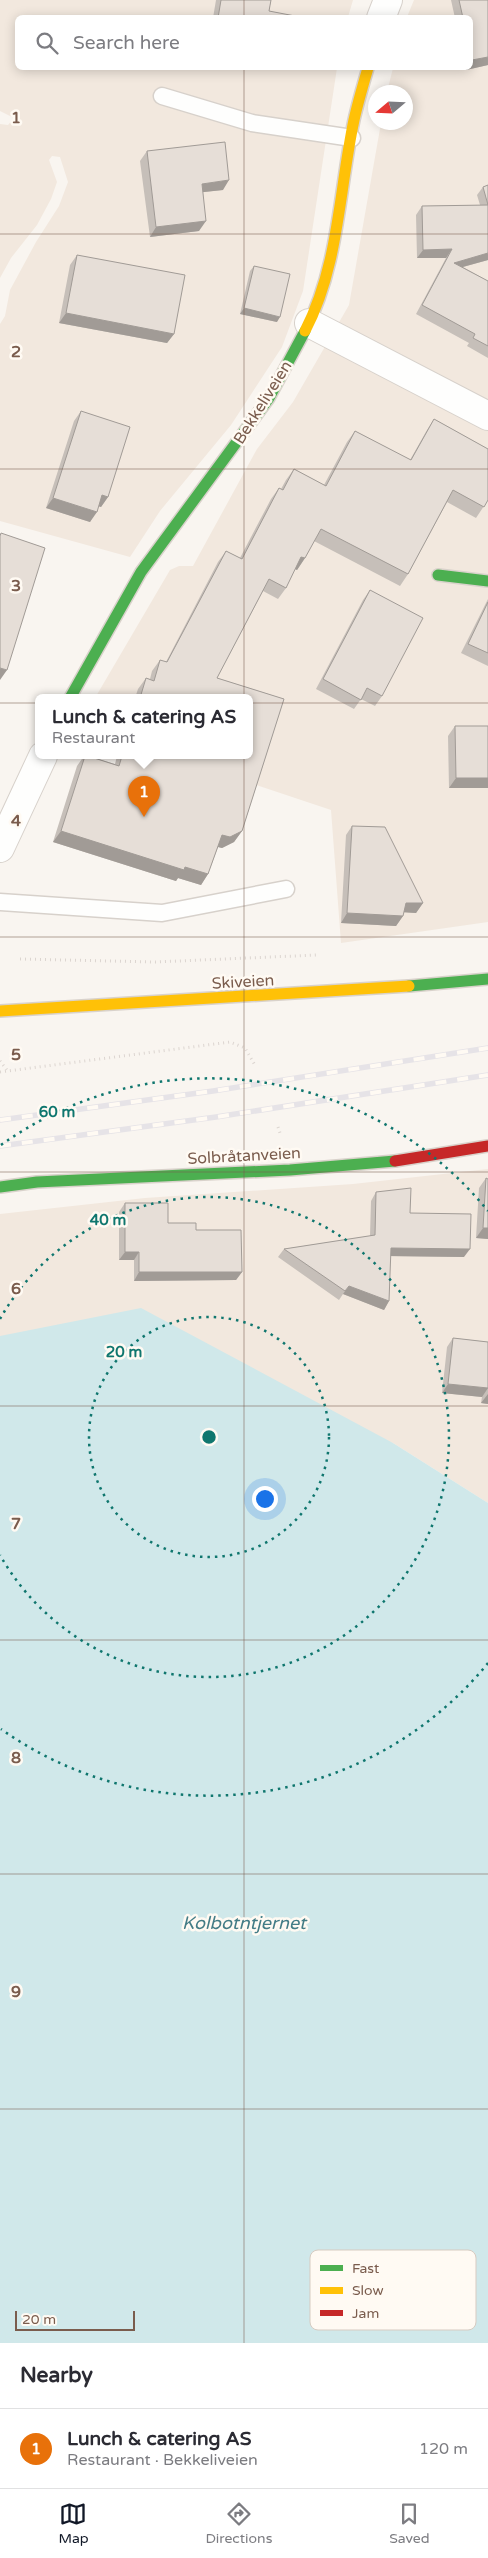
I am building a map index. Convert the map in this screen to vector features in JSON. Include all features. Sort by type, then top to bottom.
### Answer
[{"type":"street","points":[[382,15],[388,0]]},
{"type":"street","name":"Bekkeliveien","points":[[72,694],[141,572],[269,398],[309,323],[325,280],[352,138],[368,70]]},
{"type":"street","points":[[309,323],[488,416]]},
{"type":"street","points":[[438,575],[488,581]]},
{"type":"street","points":[[0,848],[42,759]]},
{"type":"street","name":"Skiveien","points":[[0,1011],[345,991],[488,979]]},
{"type":"street","name":"Solbråtanveien","points":[[0,1187],[37,1182],[290,1170],[416,1159],[488,1146]]},
{"type":"lane","points":[[162,96],[252,123],[352,138]]},
{"type":"lane","points":[[0,902],[162,913],[286,889]]},
{"type":"path","points":[[20,959],[154,962],[322,955]]},
{"type":"path","points":[[0,1072],[230,1042],[245,1048],[256,1067]]},
{"type":"path","points":[[0,1061],[8,1071]]},
{"type":"shaded area","points":[[0,0],[353,0],[349,15],[15,15],[15,70],[337,70],[303,291],[282,347],[231,425],[160,511],[130,557],[0,521],[0,324],[5,316],[10,290],[36,242],[59,206],[68,182],[60,157],[52,156],[49,160],[57,182],[51,199],[37,225],[11,258],[0,278],[0,124],[8,125],[14,118],[0,111]]},
{"type":"shaded area","points":[[414,0],[488,0],[488,922],[341,943],[331,810],[179,759],[253,759],[253,694],[97,694],[170,570],[179,566],[193,566],[257,449],[293,402],[349,305],[380,130],[413,130],[413,85],[389,85],[392,70],[473,70],[473,15],[408,15]]},
{"type":"shaded area","points":[[488,1169],[488,1503],[393,1443],[0,1336],[0,1214],[145,1198],[353,1184]]},
{"type":"water","name":"Kolbotntjernet","points":[[141,1308],[393,1443],[488,1503],[488,2343],[0,2343],[0,1336]]},
{"type":"building","points":[[221,0],[271,0],[269,11],[290,15],[218,15]]},
{"type":"building","points":[[459,0],[488,0],[488,57],[473,60],[473,15],[462,15]]},
{"type":"building","points":[[225,142],[229,180],[202,184],[206,221],[156,227],[147,151]]},
{"type":"building","points":[[488,185],[488,205],[483,187]]},
{"type":"building","points":[[488,205],[488,253],[454,263],[488,281],[488,346],[473,338],[475,334],[422,305],[452,249],[423,250],[422,206]]},
{"type":"building","points":[[77,255],[185,275],[174,334],[66,313]]},
{"type":"building","points":[[254,266],[290,274],[280,317],[244,308]]},
{"type":"building","points":[[81,411],[130,427],[108,497],[102,495],[97,512],[53,498]]},
{"type":"building","points":[[434,419],[488,449],[488,500],[484,507],[453,490],[408,574],[321,529],[305,558],[301,557],[286,588],[269,579],[217,678],[284,699],[242,831],[230,837],[222,835],[208,874],[185,867],[184,870],[61,831],[84,759],[97,759],[119,766],[121,759],[253,759],[253,694],[141,694],[146,678],[154,681],[160,660],[167,662],[226,551],[242,559],[279,488],[283,490],[294,469],[326,486],[355,431],[411,460]]},
{"type":"building","points":[[1,533],[45,548],[7,670],[0,668]]},
{"type":"building","points":[[370,590],[423,618],[382,696],[367,688],[361,700],[323,679]]},
{"type":"building","points":[[488,602],[488,653],[468,644]]},
{"type":"building","points":[[455,726],[488,726],[488,778],[456,778]]},
{"type":"building","points":[[352,826],[385,827],[423,903],[406,903],[403,916],[347,913]]},
{"type":"building","points":[[486,1178],[488,1179],[488,1228],[483,1228]]},
{"type":"building","points":[[411,1188],[410,1213],[471,1214],[470,1249],[391,1248],[389,1301],[349,1286],[345,1291],[284,1249],[375,1235],[376,1192]]},
{"type":"building","points":[[125,1203],[168,1203],[168,1223],[196,1223],[196,1230],[241,1230],[242,1272],[139,1272],[139,1252],[125,1252]]},
{"type":"building","points":[[453,1338],[488,1342],[488,1388],[448,1384]]},
{"type":"railway","points":[[0,1120],[213,1091],[488,1048]]},
{"type":"railway","points":[[0,1146],[216,1117],[488,1075]]},
{"type":"traffic: fast","points":[[72,694],[141,572],[269,398],[305,331]]},
{"type":"traffic: fast","points":[[438,575],[488,581]]},
{"type":"traffic: fast","points":[[409,986],[488,979]]},
{"type":"traffic: fast","points":[[0,1187],[37,1182],[290,1170],[395,1161]]},
{"type":"traffic: slow","points":[[305,331],[325,280],[337,227],[354,120],[367,70]]},
{"type":"traffic: slow","points":[[0,1011],[409,986]]},
{"type":"traffic: jam","points":[[395,1161],[488,1146]]},
{"type":"place","name":"Lunch & catering AS","points":[[144,817]]}]
